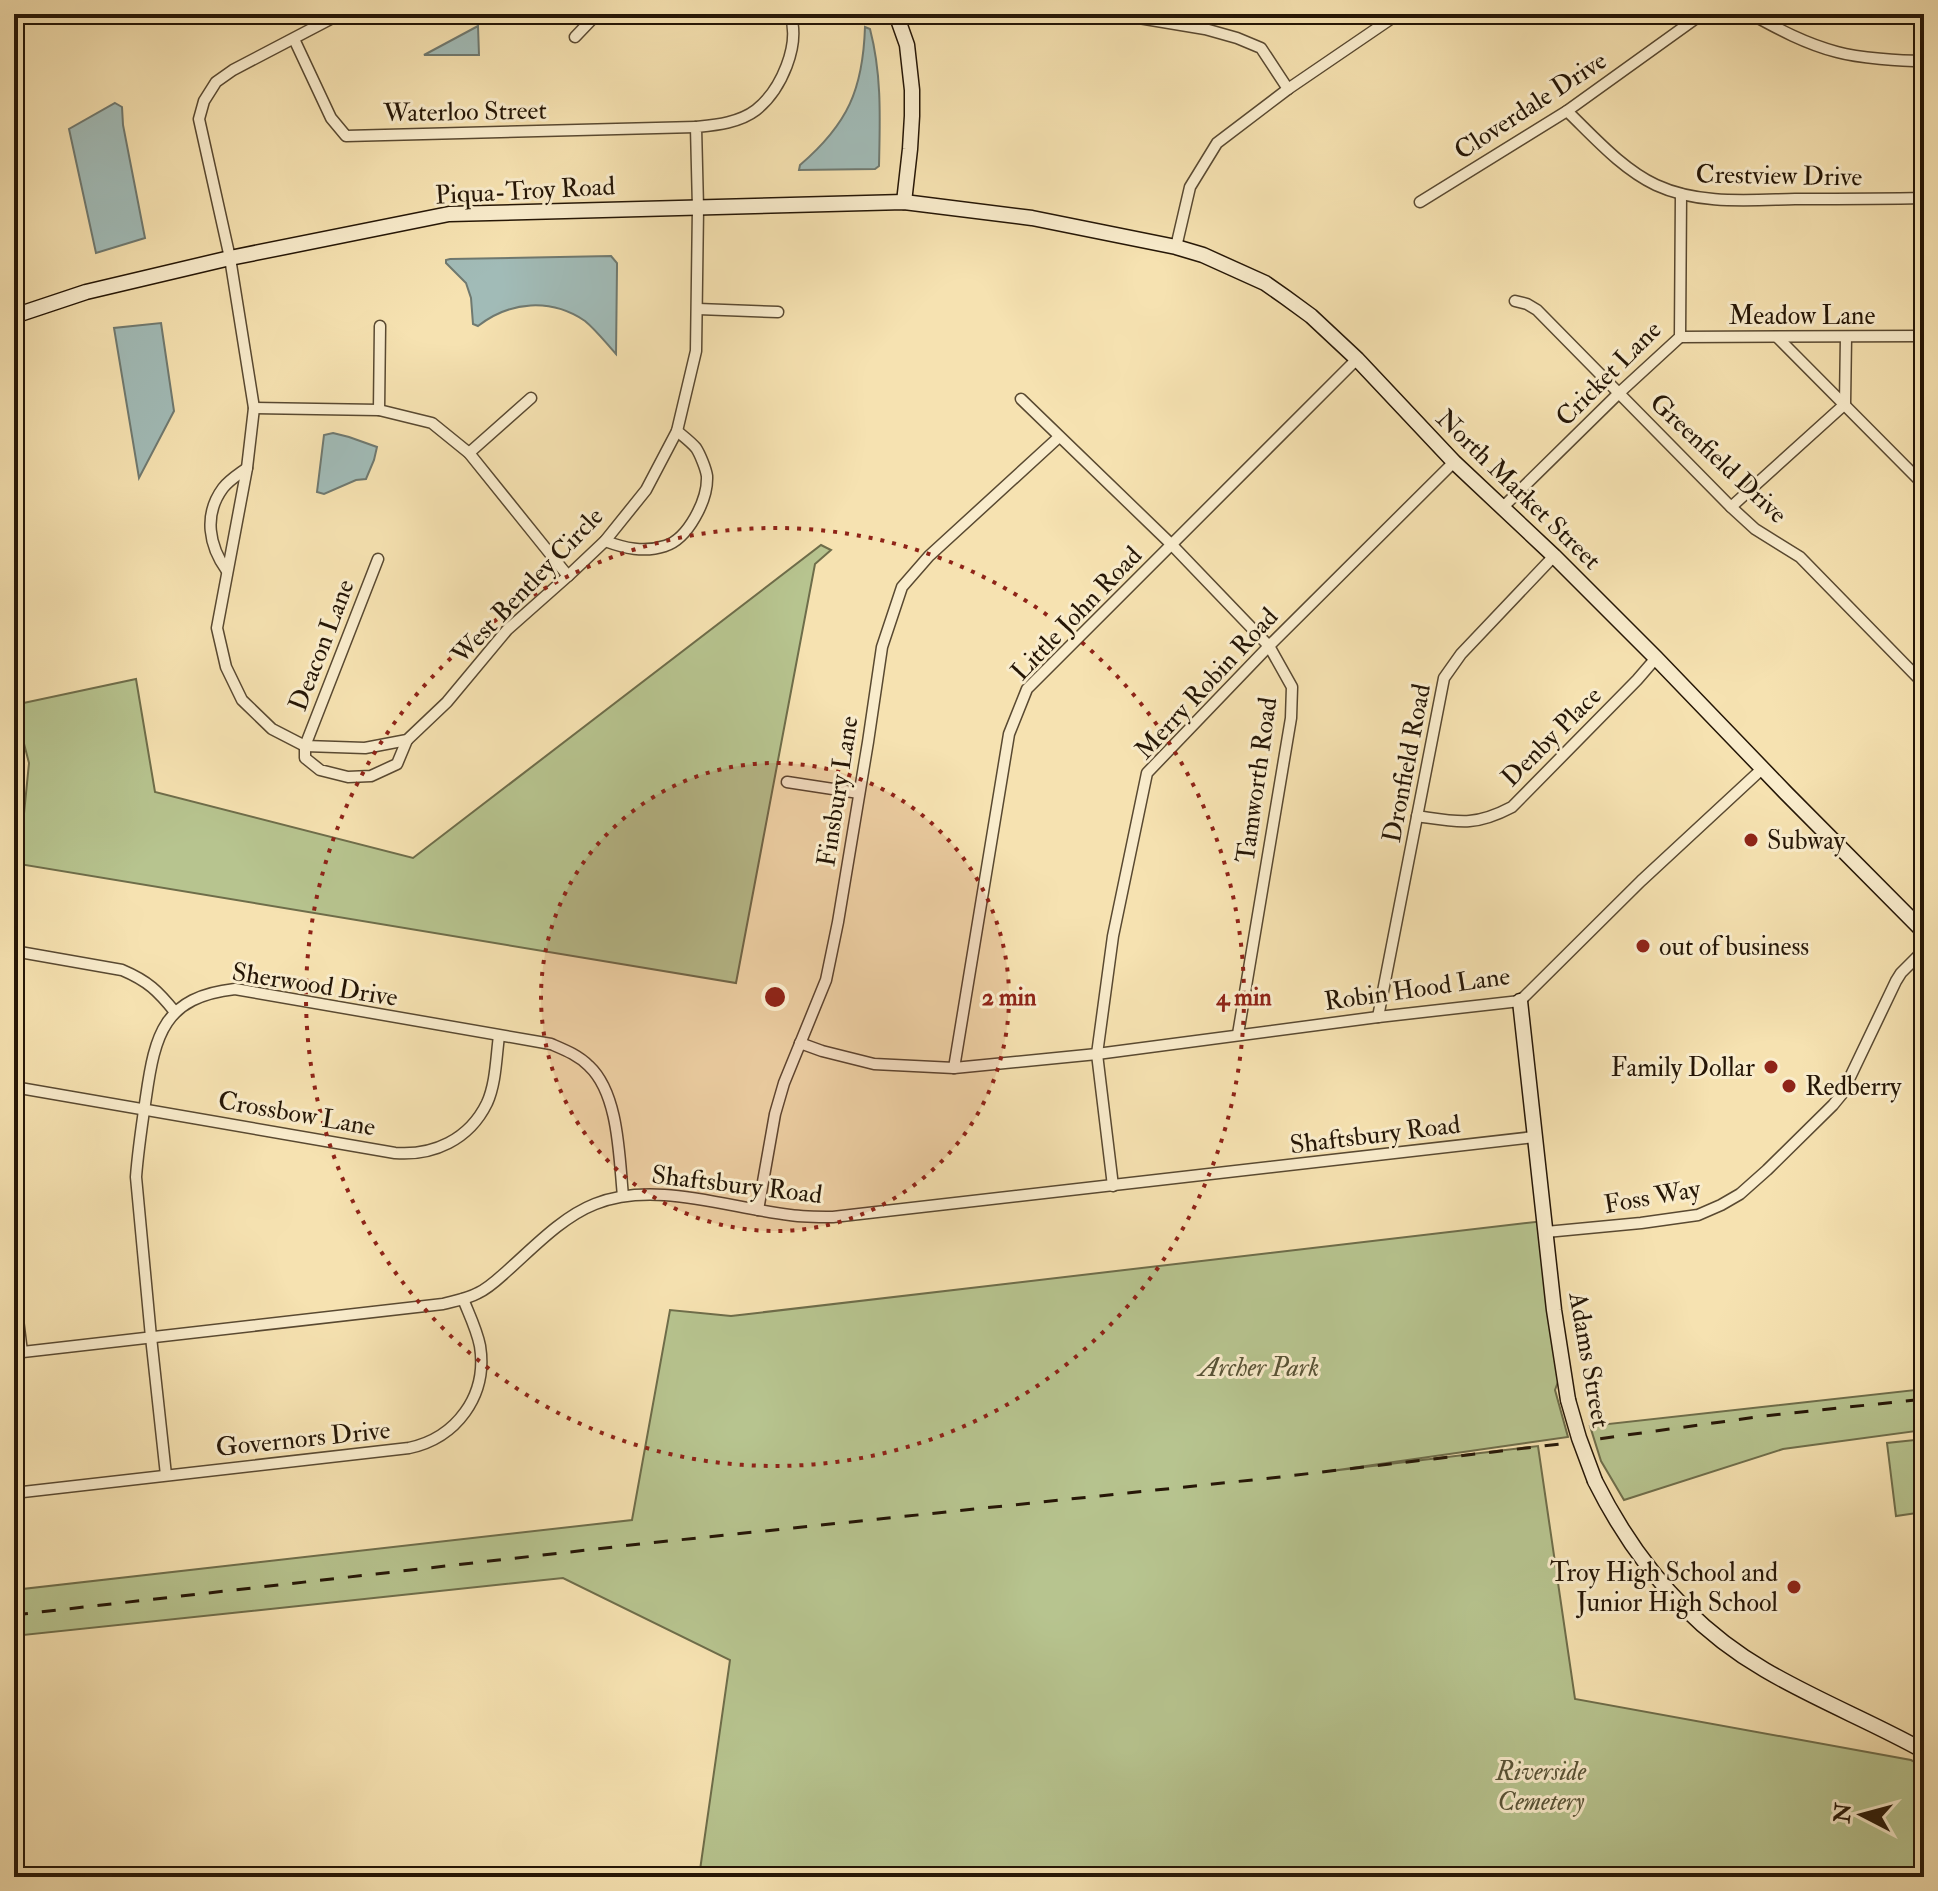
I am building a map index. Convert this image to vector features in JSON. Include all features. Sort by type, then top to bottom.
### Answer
[{"type":"street","points":[[340,14],[216,82],[204,101],[199,119],[230,258],[254,408],[247,468],[217,628],[226,667],[242,700],[272,729],[305,746],[365,748],[407,740]]},
{"type":"street","points":[[575,37],[597,14]]},
{"type":"street","points":[[696,127],[727,123],[755,111],[782,80],[791,52],[793,22],[790,14]]},
{"type":"street","points":[[896,14],[907,45],[912,90],[904,202]]},
{"type":"street","points":[[1115,14],[1166,19],[1237,38],[1261,48],[1288,89]]},
{"type":"street","points":[[1176,247],[1190,187],[1217,143],[1288,89],[1398,14]]},
{"type":"street","name":"Cloverdale Drive","points":[[1420,202],[1567,111],[1702,14]]},
{"type":"street","points":[[1751,14],[1790,35],[1838,53],[1924,61]]},
{"type":"street","name":"Waterloo Street","points":[[294,39],[331,118],[346,136],[696,127]]},
{"type":"street","name":"Crestview Drive","points":[[1567,111],[1631,169],[1654,184],[1681,194],[1721,200],[1924,198]]},
{"type":"street","name":"West Bentley Circle","points":[[305,746],[305,758],[320,770],[348,777],[371,776],[397,764],[407,740],[447,702],[507,630],[605,541],[646,490],[677,431],[696,351],[696,127]]},
{"type":"street","name":"Cricket Lane","points":[[1503,507],[1680,337],[1681,194]]},
{"type":"street","name":"Piqua-Troy Road","points":[[14,316],[86,292],[230,258],[449,214],[904,202],[1002,214]]},
{"type":"street","name":"North Market Street","points":[[1002,214],[1176,247],[1203,255],[1265,283],[1311,316],[1357,359],[1454,462],[1656,658],[1924,932]]},
{"type":"street","name":"Greenfield Drive","points":[[1515,301],[1537,310],[1731,507],[1755,529],[1800,557],[1924,684]]},
{"type":"street","points":[[698,309],[778,312]]},
{"type":"street","points":[[379,410],[380,326]]},
{"type":"street","name":"Meadow Lane","points":[[1680,337],[1924,336]]},
{"type":"street","points":[[1731,507],[1845,404],[1846,337]]},
{"type":"street","points":[[1778,338],[1924,485]]},
{"type":"street","name":"Little John Road","points":[[954,1068],[1009,734],[1027,689],[1357,359]]},
{"type":"street","points":[[469,453],[531,398]]},
{"type":"street","name":"Tamworth Road","points":[[1021,399],[1172,545],[1269,646],[1292,687],[1291,718],[1238,1034]]},
{"type":"street","points":[[254,408],[379,410],[432,423],[469,453],[568,576]]},
{"type":"street","points":[[605,541],[645,550],[667,546],[685,533],[702,505],[707,475],[696,448],[677,431]]},
{"type":"street","name":"Finsbury Lane","points":[[758,1210],[775,1114],[784,1083],[826,980],[882,647],[902,587],[929,556],[1059,437]]},
{"type":"street","name":"Merry Robin Road","points":[[1113,1186],[1097,1054],[1113,936],[1147,773],[1454,462]]},
{"type":"street","points":[[227,571],[211,542],[209,525],[214,505],[223,488],[247,468]]},
{"type":"street","name":"Dronfield Road","points":[[1378,1017],[1444,678],[1461,654],[1554,556]]},
{"type":"street","name":"Deacon Lane","points":[[305,746],[378,559]]},
{"type":"street","name":"Denby Place","points":[[1417,816],[1474,822],[1494,817],[1512,807],[1656,658]]},
{"type":"street","name":"Robin Hood Lane","points":[[800,1043],[874,1064],[954,1068],[1097,1054],[1520,1001],[1641,881],[1763,768]]},
{"type":"street","points":[[787,782],[859,793]]},
{"type":"street","name":"Foss Way","points":[[1546,1232],[1698,1215],[1740,1194],[1842,1094],[1901,973],[1924,950]]},
{"type":"street","points":[[14,951],[122,970],[156,988],[175,1012],[155,1047],[136,1177],[166,1475]]},
{"type":"street","name":"Sherwood Drive","points":[[175,1012],[200,996],[235,989],[551,1044],[573,1053],[591,1067],[614,1115],[623,1196]]},
{"type":"street","name":"Adams Street","points":[[1520,1001],[1556,1325],[1568,1400],[1595,1481],[1617,1522],[1642,1560],[1672,1596],[1715,1636],[1773,1675],[1924,1751]]},
{"type":"street","name":"Crossbow Lane","points":[[14,1087],[395,1153],[419,1153],[453,1142],[481,1113],[492,1085],[499,1036]]},
{"type":"street","name":"Shaftsbury Road","points":[[18,1353],[443,1304],[463,1299],[487,1288],[556,1228],[582,1210],[623,1196],[664,1194],[800,1216],[833,1217],[1534,1137]]},
{"type":"street","points":[[14,1241],[16,1228]]},
{"type":"street","points":[[14,1287],[18,1353]]},
{"type":"street","name":"Governors Drive","points":[[14,1493],[423,1445],[456,1425],[478,1385],[479,1344],[463,1299]]},
{"type":"green space","points":[[821,545],[831,550],[815,564],[736,983],[19,864],[29,763],[14,705],[136,679],[155,792],[413,858]]},
{"type":"green space","points":[[1544,1221],[1562,1371],[1555,1390],[1568,1437],[1331,1471],[1538,1446],[1575,1699],[1911,1760],[1924,1767],[1924,1877],[699,1877],[730,1660],[563,1578],[14,1636],[14,1590],[632,1520],[670,1310],[731,1316]]},
{"type":"green space","points":[[1924,1389],[1924,1430],[1783,1449],[1624,1500],[1601,1461],[1590,1426]]},
{"type":"green space","points":[[1924,1439],[1924,1512],[1896,1516],[1887,1443]]},
{"type":"water","points":[[478,26],[479,55],[424,55]]},
{"type":"water","points":[[865,27],[870,29],[878,80],[879,166],[875,169],[799,170],[800,165],[830,135],[850,104],[861,69]]},
{"type":"water","points":[[115,103],[122,107],[145,238],[96,253],[69,129]]},
{"type":"water","points":[[611,256],[617,263],[616,354],[585,321],[545,306],[517,307],[503,311],[478,326],[473,324],[471,298],[466,283],[446,263],[450,259]]},
{"type":"water","points":[[161,323],[174,411],[139,478],[114,328]]},
{"type":"water","points":[[333,433],[377,447],[366,479],[356,480],[324,494],[317,492],[324,435]]},
{"type":"railway","points":[[14,1615],[640,1544],[1271,1478],[1924,1399]]},
{"type":"place","name":"Subway","points":[[1751,840]]},
{"type":"place","name":"out of business","points":[[1643,946]]},
{"type":"place","name":"Family Dollar","points":[[1771,1067]]},
{"type":"place","name":"Redberry","points":[[1789,1086]]},
{"type":"place","name":"Troy High School and Junior High School","points":[[1794,1587]]},
{"type":"park label","name":"Archer Park","points":[[1259,1367]]},
{"type":"park label","name":"Riverside Cemetery","points":[[1541,1786]]}]
